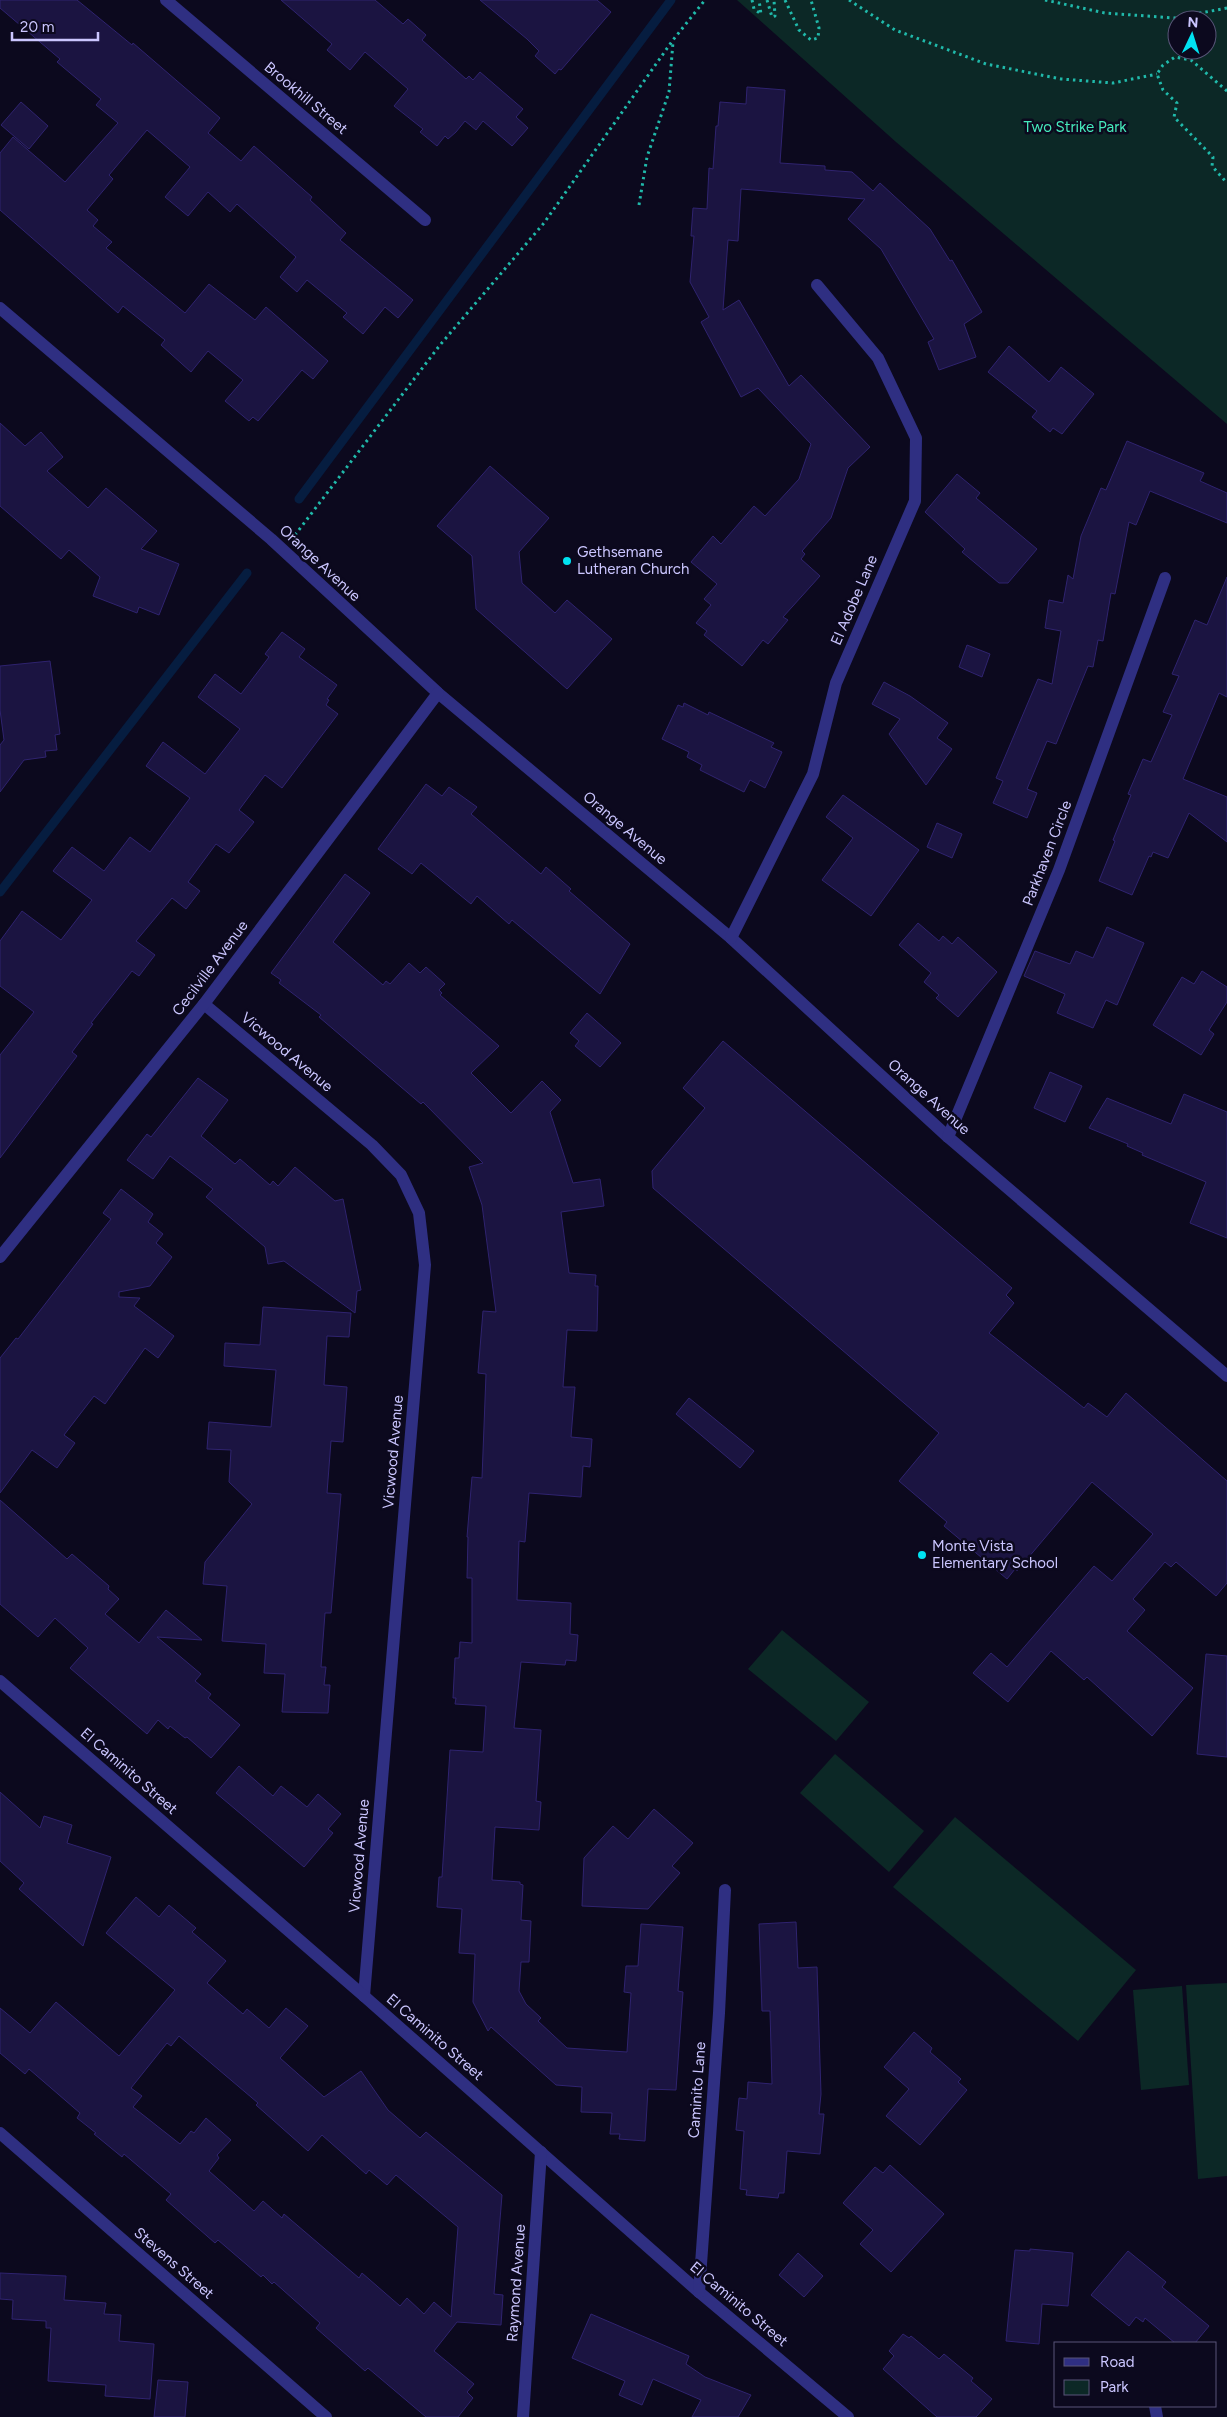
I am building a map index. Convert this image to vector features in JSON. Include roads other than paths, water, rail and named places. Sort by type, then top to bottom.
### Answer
[{"type":"street","name":"Brookhill Street","points":[[166,0],[425,220]]},
{"type":"street","name":"El Adobe Lane","points":[[730,938],[813,774],[836,683],[915,501],[916,438],[878,358],[817,285]]},
{"type":"street","name":"Orange Avenue","points":[[0,308],[284,550],[438,693],[730,938],[948,1137],[1227,1376]]},
{"type":"street","name":"Parkhaven Circle","points":[[948,1137],[1059,870],[1165,578]]},
{"type":"street","name":"Cecilville Avenue","points":[[0,1258],[204,1004],[438,693]]},
{"type":"street","name":"Vicwood Avenue","points":[[204,1004],[372,1145],[401,1175],[419,1213],[425,1265],[364,1996]]},
{"type":"street","name":"El Caminito Street","points":[[0,1681],[364,1996],[699,2292],[848,2417]]},
{"type":"street","name":"Caminito Lane","points":[[699,2292],[719,2012],[725,1890]]},
{"type":"street","name":"Stevens Street","points":[[0,2134],[326,2417]]},
{"type":"street","name":"Raymond Avenue","points":[[523,2417],[541,2152]]},
{"type":"waterway","points":[[299,499],[671,0]]},
{"type":"waterway","points":[[0,892],[247,573]]},
{"type":"place","name":"Gethsemane Lutheran Church","points":[[567,561]]},
{"type":"place","name":"Monte Vista Elementary School","points":[[922,1555]]},
{"type":"park label","name":"Two Strike Park","points":[[1075,127]]}]
